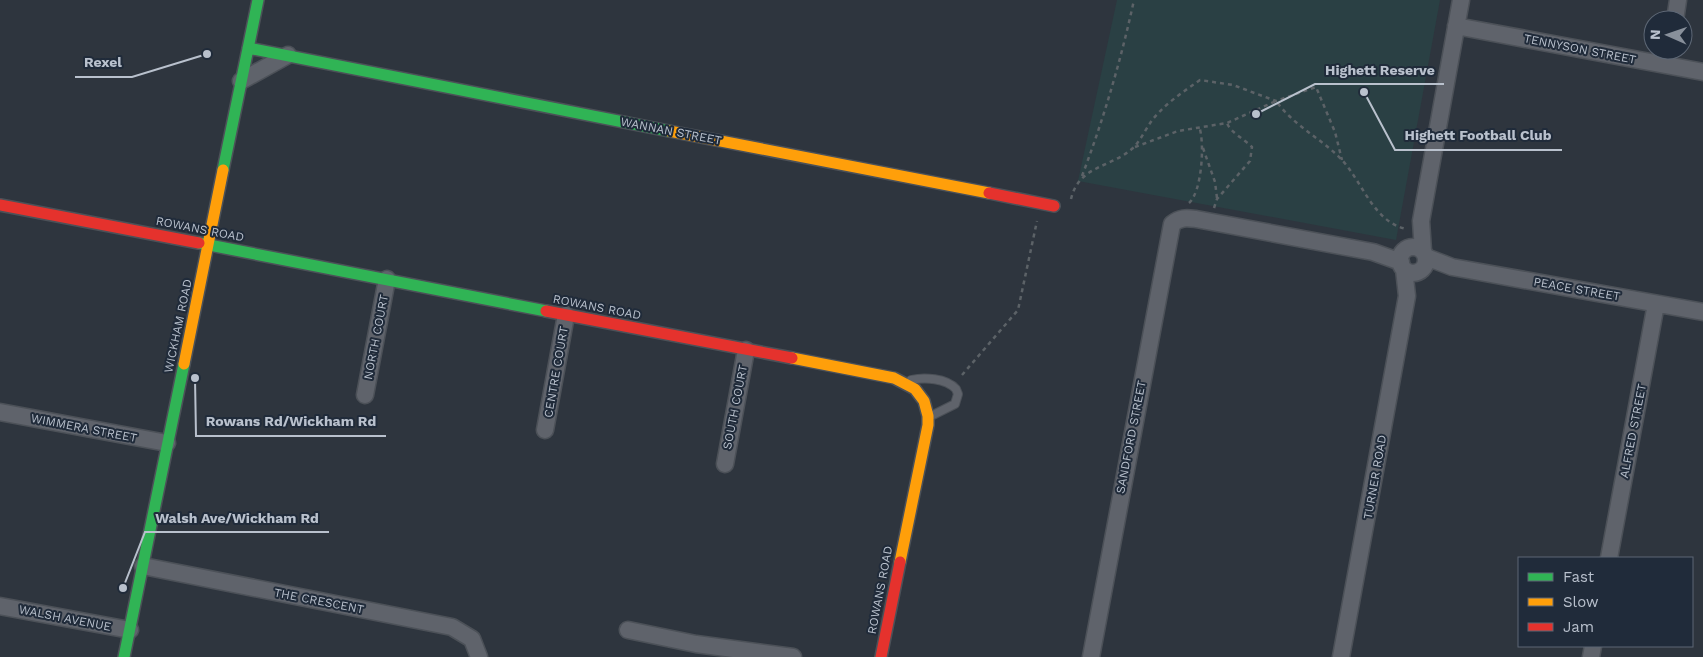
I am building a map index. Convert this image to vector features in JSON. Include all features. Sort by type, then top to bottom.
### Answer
[{"type":"street","name":"WICKHAM ROAD","points":[[124,657],[258,0]]},
{"type":"street","name":"TURNER ROAD","points":[[1341,657],[1461,0]]},
{"type":"street","name":"TENNYSON STREET","points":[[1456,26],[1643,54]]},
{"type":"street","name":"WANNAN STREET","points":[[248,48],[1054,206]]},
{"type":"street","points":[[241,81],[288,55]]},
{"type":"street","name":"TENNYSON STREET","points":[[1673,60],[1703,72]]},
{"type":"street","name":"ROWANS ROAD","points":[[0,205],[387,279],[904,382]]},
{"type":"street","name":"PEACE STREET","points":[[1177,220],[1196,220],[1703,312]]},
{"type":"street","name":"SANDFORD STREET","points":[[1091,657],[1170,231],[1177,220]]},
{"type":"street","name":"NORTH COURT","points":[[365,395],[387,279]]},
{"type":"street","name":"ALFRED STREET","points":[[1609,557],[1656,304]]},
{"type":"street","name":"CENTRE COURT","points":[[546,430],[566,315]]},
{"type":"street","name":"SOUTH COURT","points":[[724,464],[746,350]]},
{"type":"street","points":[[904,382],[914,388],[923,399],[928,418]]},
{"type":"street","name":"WIMMERA STREET","points":[[0,412],[168,443]]},
{"type":"street","name":"ROWANS ROAD","points":[[881,657],[928,418]]},
{"type":"street","name":"THE CRESCENT","points":[[143,566],[452,627],[467,634],[472,639],[479,657]]},
{"type":"street","name":"WALSH AVENUE","points":[[0,606],[130,630]]},
{"type":"street","points":[[628,630],[696,644],[793,657]]},
{"type":"lane","points":[[904,382],[921,378],[948,382],[956,389],[958,394],[956,404],[928,418]]},
{"type":"path","points":[[1082,177],[1122,54],[1134,0]]},
{"type":"path","points":[[1133,148],[1153,119],[1172,100],[1200,80],[1233,85],[1276,101],[1288,117],[1342,160],[1381,214],[1391,224],[1419,226]]},
{"type":"path","points":[[1074,186],[1082,177],[1133,148],[1199,126],[1227,123],[1276,101],[1316,88],[1335,132],[1342,160]]},
{"type":"path","points":[[1196,220],[1208,213],[1217,199],[1250,161],[1252,147],[1243,137],[1228,127],[1227,123]]},
{"type":"path","points":[[1199,126],[1203,146],[1215,182],[1217,199]]},
{"type":"path","points":[[1187,204],[1191,201],[1197,187],[1203,146]]},
{"type":"path","points":[[962,375],[1018,310],[1038,217]]},
{"type":"green space","points":[[1117,0],[1440,0],[1396,240],[1078,181]]},
{"type":"traffic: fast","points":[[223,170],[258,0]]},
{"type":"traffic: fast","points":[[248,48],[669,131]]},
{"type":"traffic: fast","points":[[199,243],[546,311]]},
{"type":"traffic: fast","points":[[124,657],[184,364]]},
{"type":"traffic: slow","points":[[669,131],[989,193]]},
{"type":"traffic: slow","points":[[184,364],[223,170]]},
{"type":"traffic: slow","points":[[792,358],[894,378],[915,389],[924,401],[928,425],[900,562]]},
{"type":"traffic: jam","points":[[989,193],[1054,206]]},
{"type":"traffic: jam","points":[[0,205],[199,243]]},
{"type":"traffic: jam","points":[[546,311],[792,358]]},
{"type":"traffic: jam","points":[[881,657],[900,562]]},
{"type":"place","name":"Rexel","points":[[207,54]]},
{"type":"place","name":"Highett Football Club","points":[[1364,92]]},
{"type":"place","name":"Highett Reserve","points":[[1256,114]]},
{"type":"place","name":"Rowans Rd/Wickham Rd","points":[[195,378]]},
{"type":"place","name":"Walsh Ave/Wickham Rd","points":[[123,588]]}]
